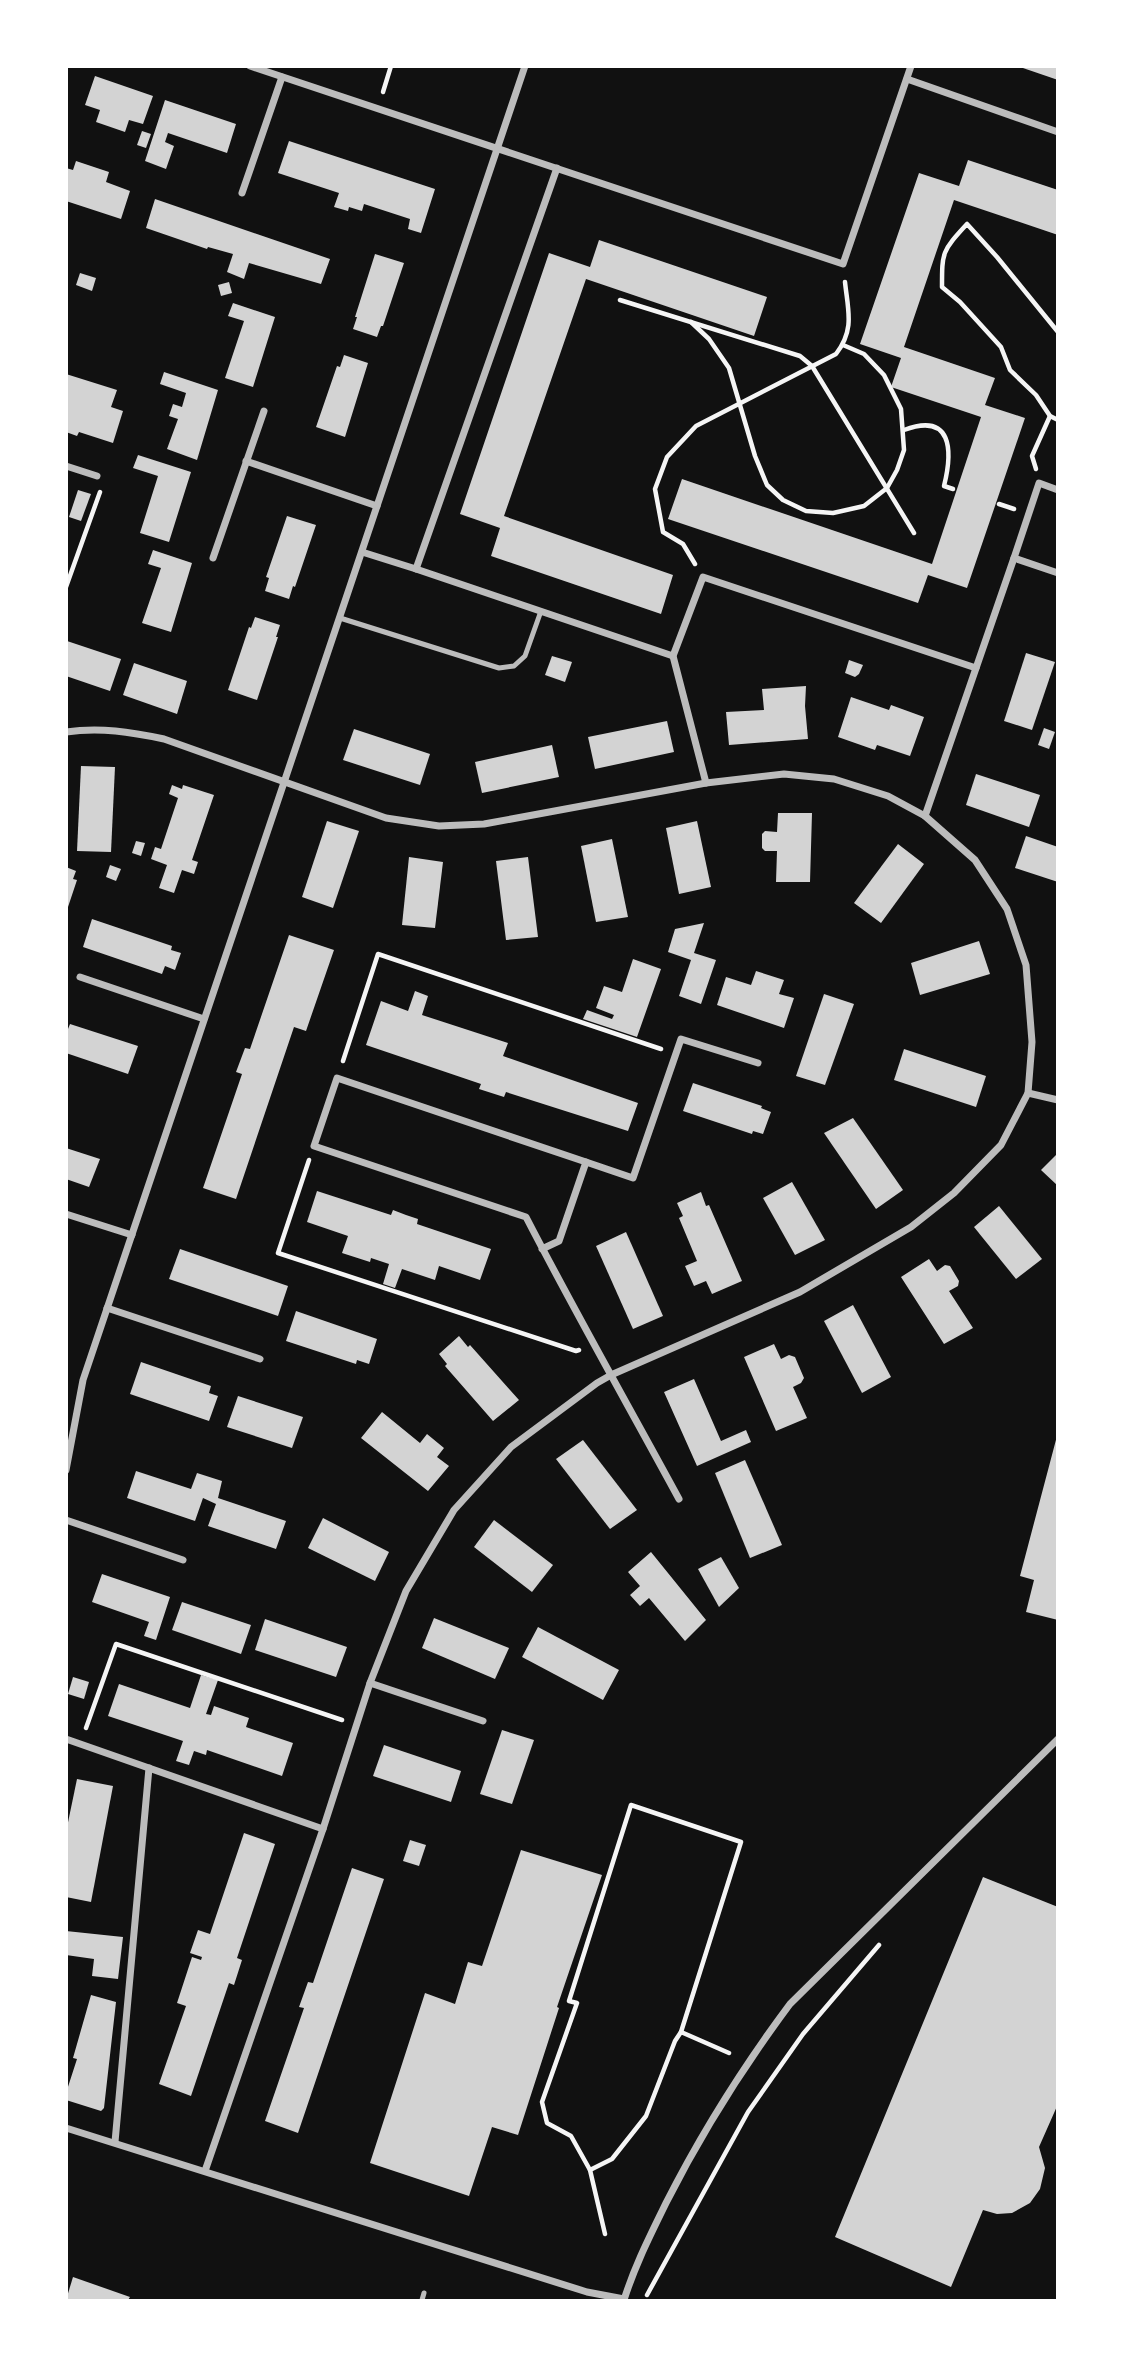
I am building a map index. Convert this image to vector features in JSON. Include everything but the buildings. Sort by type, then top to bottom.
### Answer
[{"type":"street","points":[[250,66],[843,264],[911,66]]},
{"type":"street","points":[[66,1470],[83,1380],[525,66]]},
{"type":"street","points":[[242,193],[282,77]]},
{"type":"street","points":[[906,79],[1058,132]]},
{"type":"street","points":[[416,569],[557,168]]},
{"type":"street","points":[[213,558],[264,411]]},
{"type":"street","points":[[246,461],[377,506]]},
{"type":"street","points":[[66,466],[97,476]]},
{"type":"street","points":[[925,816],[1039,483],[1058,490]]},
{"type":"street","points":[[362,552],[673,656]]},
{"type":"street","points":[[1014,558],[1058,573]]},
{"type":"street","points":[[706,783],[673,656],[703,577],[976,668]]},
{"type":"street","points":[[66,732],[85,729],[126,731],[164,739],[386,818],[413,824],[451,827],[484,824],[706,783],[784,774],[834,779],[887,796],[925,816],[975,860],[1007,909],[1026,965],[1032,1042],[1028,1093],[1001,1145],[954,1193],[911,1227],[800,1292],[611,1375],[511,1447],[454,1510],[406,1591],[370,1683],[323,1829],[205,2171]]},
{"type":"street","points":[[80,978],[204,1019]]},
{"type":"street","points":[[679,1499],[526,1217],[314,1146],[337,1078],[633,1178],[681,1039],[758,1063]]},
{"type":"street","points":[[1028,1093],[1058,1100]]},
{"type":"street","points":[[542,1249],[559,1241],[586,1162]]},
{"type":"street","points":[[66,1214],[132,1234]]},
{"type":"street","points":[[107,1308],[260,1359]]},
{"type":"street","points":[[66,1520],[183,1560]]},
{"type":"street","points":[[370,1683],[482,1720]]},
{"type":"street","points":[[66,1739],[323,1829]]},
{"type":"street","points":[[66,2128],[587,2292],[624,2300],[633,2269],[676,2183],[722,2101],[753,2053],[790,2004],[1058,1739]]},
{"type":"street","points":[[115,2142],[149,1768]]},
{"type":"lane","points":[[340,618],[499,668],[514,666],[525,656],[541,611]]},
{"type":"lane","points":[[422,2301],[424,2293]]},
{"type":"path","points":[[377,110],[391,66]]},
{"type":"path","points":[[1058,332],[967,224],[950,242],[942,257],[942,287],[960,302],[1001,347],[1010,370],[1036,395],[1050,416],[1058,420]]},
{"type":"path","points":[[703,577],[683,544],[663,531],[655,489],[667,457],[695,426],[836,354],[850,328],[843,264]]},
{"type":"path","points":[[620,300],[800,356],[812,366],[914,533]]},
{"type":"path","points":[[691,322],[709,339],[729,368],[755,456],[767,485],[783,500],[806,511],[833,513],[864,506],[887,488],[904,450],[901,410],[884,375],[864,354],[843,345]]},
{"type":"path","points":[[1039,483],[1032,456],[1050,416]]},
{"type":"path","points":[[904,430],[919,424],[933,425],[944,433],[949,450],[944,486],[953,489]]},
{"type":"path","points":[[66,587],[104,478],[97,476]]},
{"type":"path","points":[[337,1078],[378,954],[676,1054]]},
{"type":"path","points":[[314,1146],[278,1253],[576,1351],[592,1343]]},
{"type":"path","points":[[80,1744],[116,1644],[356,1724]]},
{"type":"path","points":[[590,2170],[612,2159],[646,2116],[681,2032],[741,1842],[631,1805],[569,2001],[577,2003],[542,2102],[547,2123],[571,2136],[590,2170],[605,2234]]},
{"type":"path","points":[[644,2301],[748,2112],[803,2034],[887,1935]]},
{"type":"path","points":[[681,2032],[729,2053]]}]
